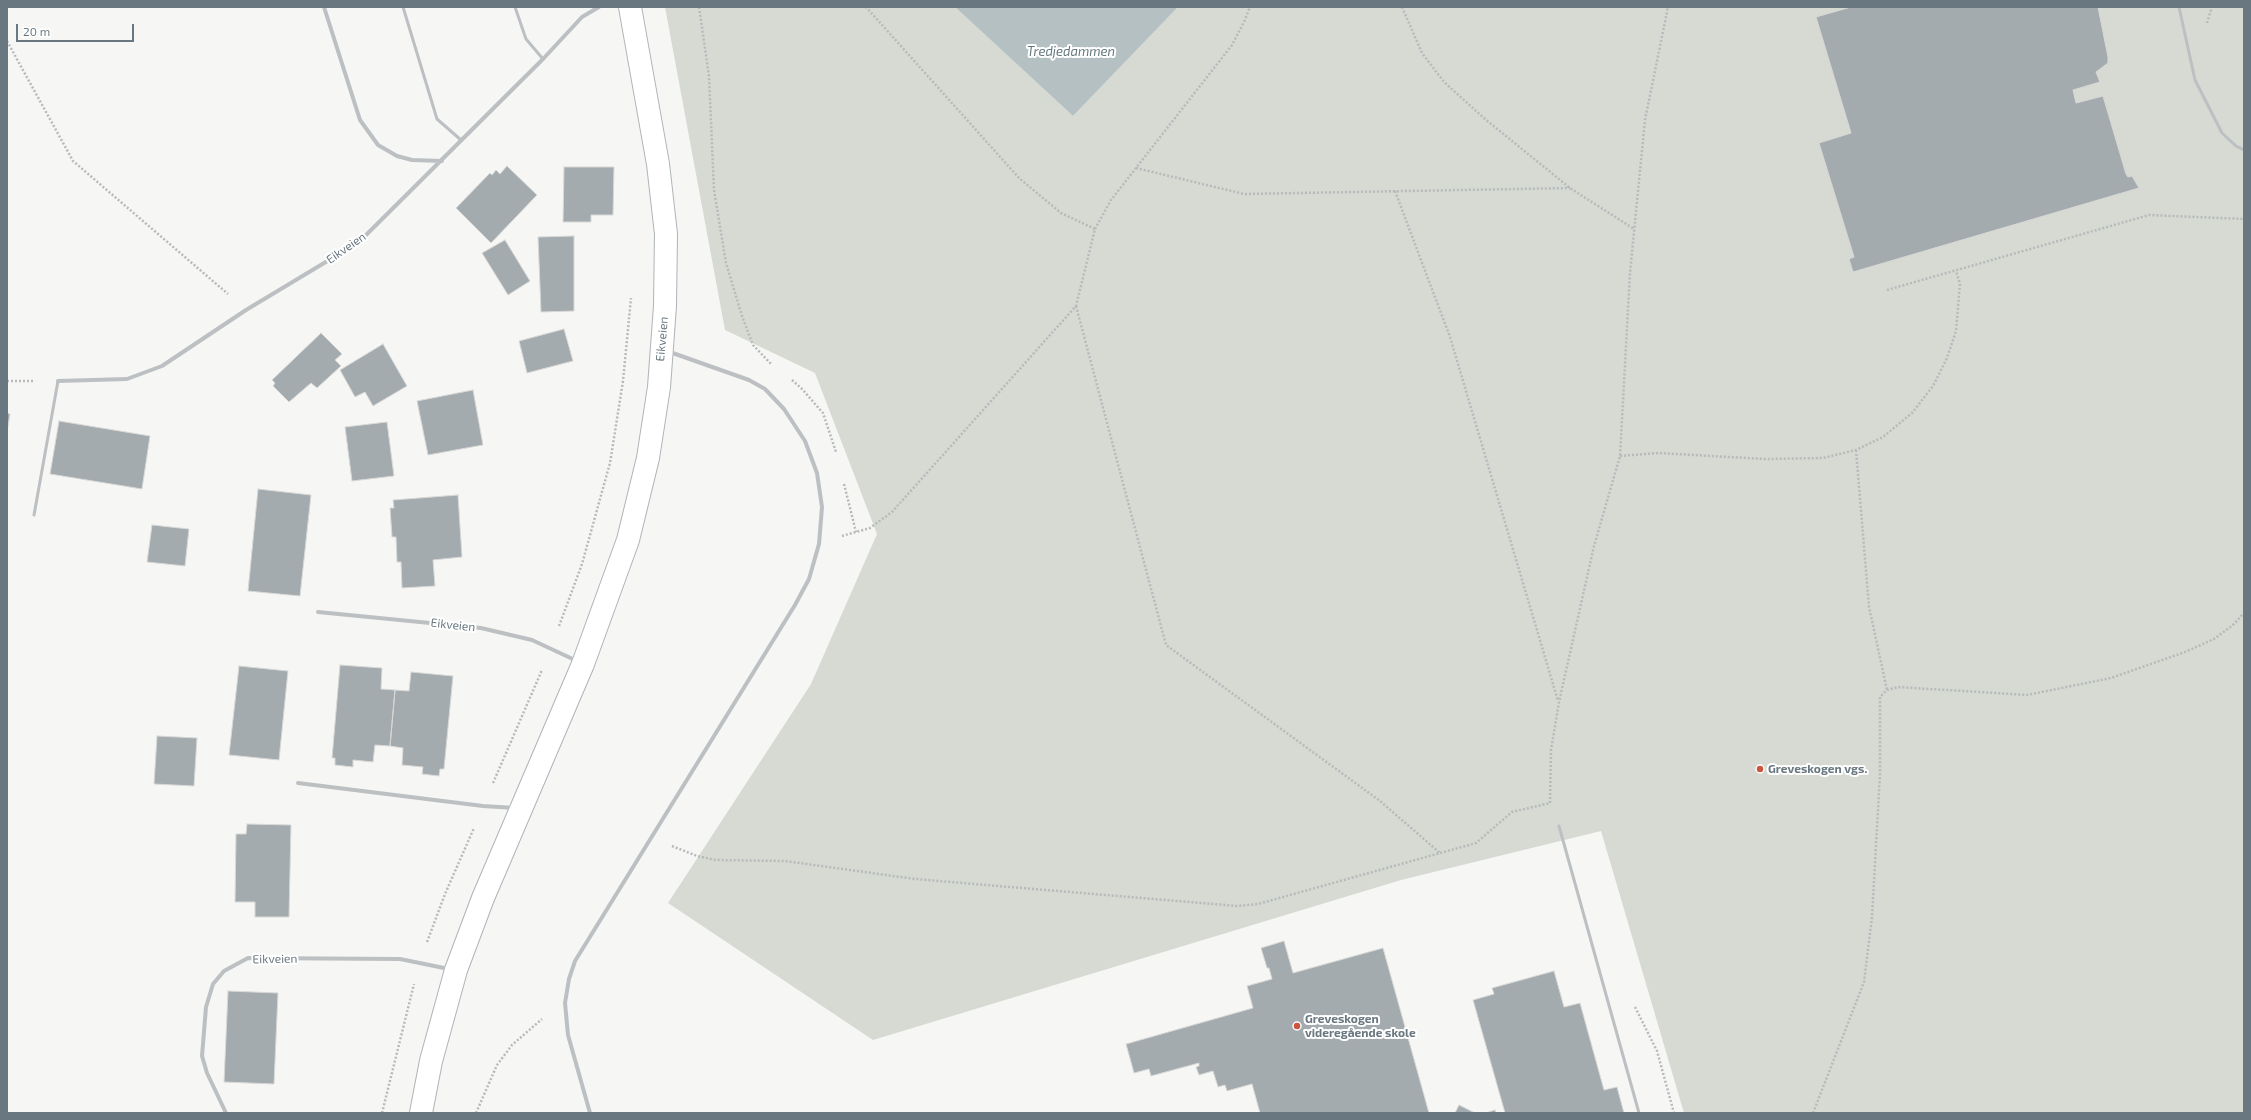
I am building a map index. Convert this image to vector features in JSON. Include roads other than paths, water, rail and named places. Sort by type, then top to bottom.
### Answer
[{"type":"main road","name":"Eikveien","points":[[421,1113],[431,1061],[456,970],[483,898],[583,664],[628,540],[648,458],[659,387],[665,306],[666,234],[658,164],[630,7]]},
{"type":"street","points":[[324,7],[360,120],[378,145],[397,156],[412,160],[442,161]]},
{"type":"street","name":"Eikveien","points":[[58,381],[127,379],[162,366],[246,310],[359,242],[442,161],[461,140],[543,59],[582,17],[599,7]]},
{"type":"street","points":[[590,1113],[568,1035],[565,1004],[568,979],[575,961],[796,605],[809,579],[819,544],[822,507],[817,473],[805,441],[784,409],[765,389],[749,380],[661,348]]},
{"type":"street","name":"Eikveien","points":[[318,612],[481,628],[532,640],[583,664]]},
{"type":"street","points":[[298,783],[483,806],[521,808]]},
{"type":"street","name":"Eikveien","points":[[226,1113],[207,1073],[202,1056],[206,1007],[213,984],[224,971],[248,958],[400,959],[456,970]]},
{"type":"lane","points":[[403,7],[437,119],[461,140]]},
{"type":"lane","points":[[515,7],[526,40],[543,59]]},
{"type":"lane","points":[[2179,7],[2195,80],[2222,133],[2236,146],[2244,150]]},
{"type":"lane","points":[[34,514],[58,381]]},
{"type":"lane","points":[[1559,826],[1639,1113]]},
{"type":"water","name":"Tredjedammen","points":[[955,7],[1178,7],[1073,116]]},
{"type":"place","name":"Greveskogen vgs.","points":[[1760,769]]},
{"type":"place","name":"Greveskogen videregående skole","points":[[1297,1026]]}]
